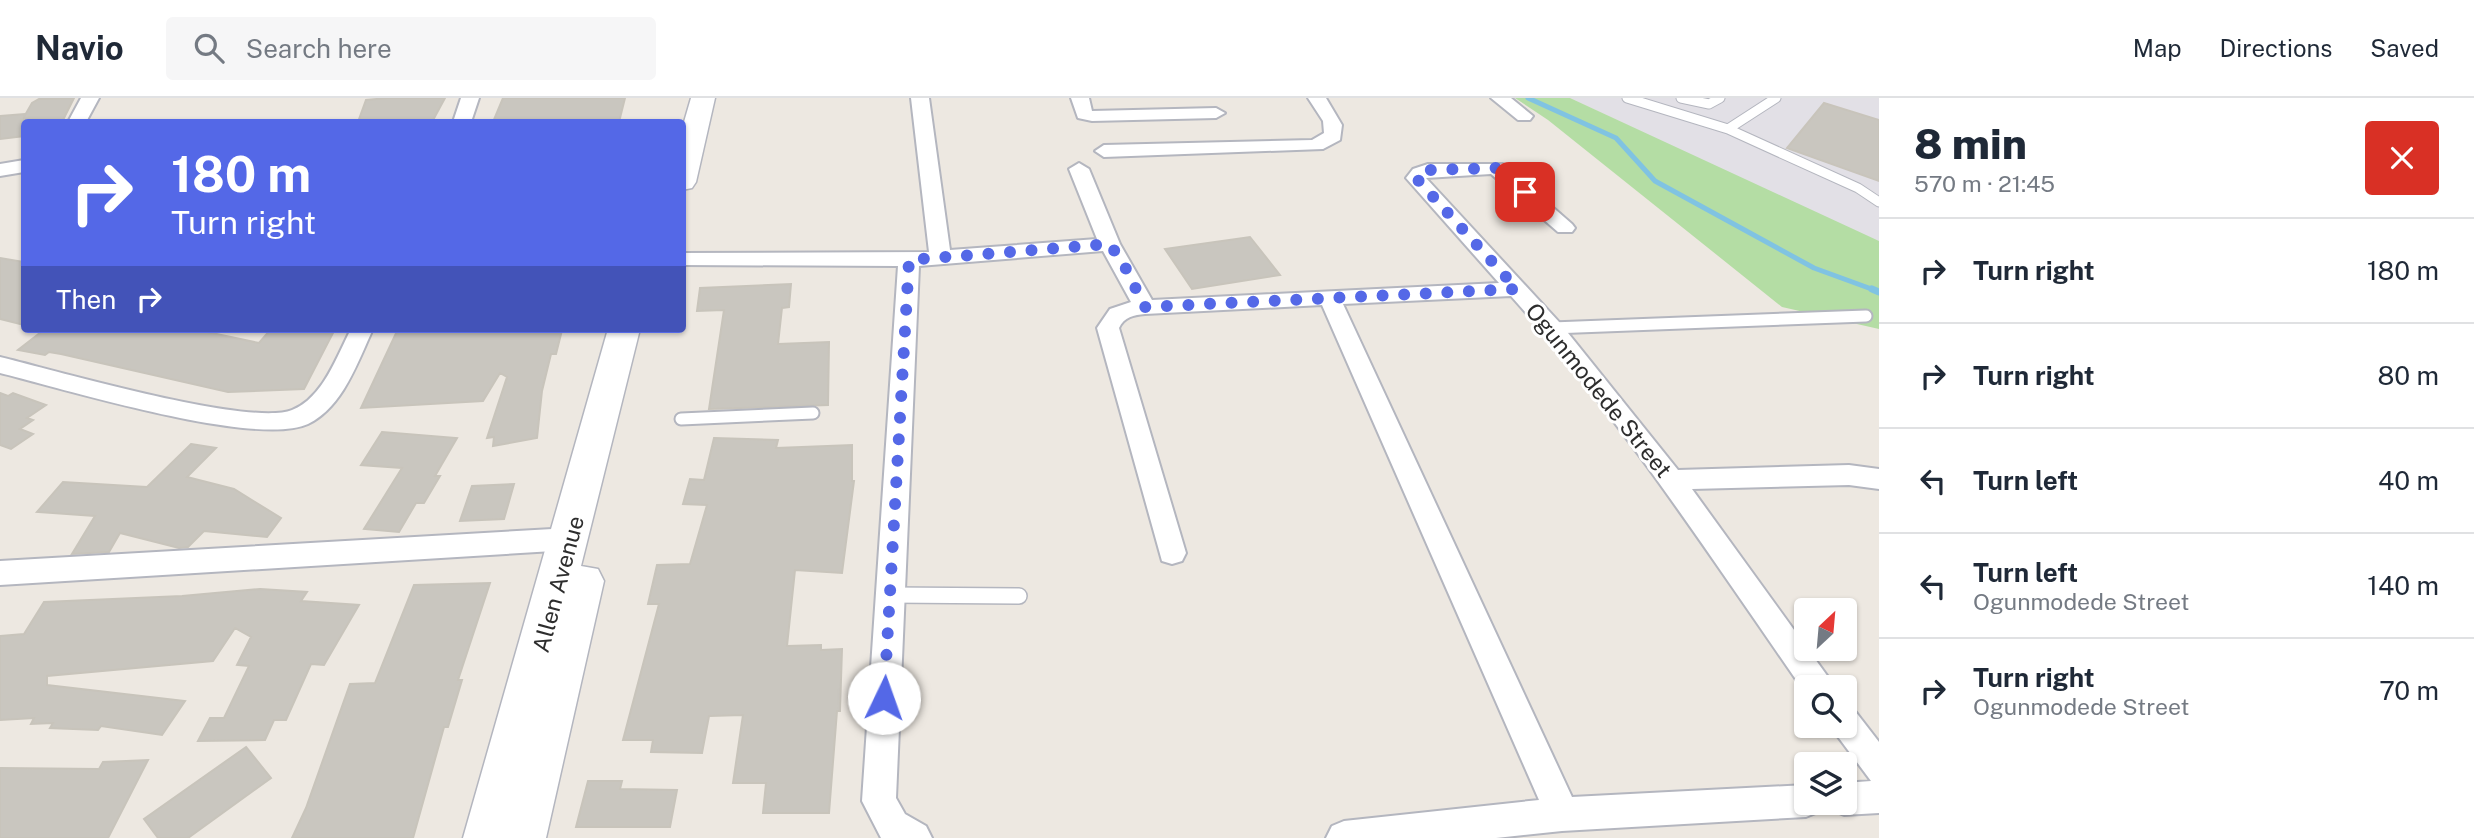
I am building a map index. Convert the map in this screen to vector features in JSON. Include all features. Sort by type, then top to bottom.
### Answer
[{"type":"main road","points":[[679,119],[685,98]]},
{"type":"main road","points":[[686,165],[703,98]]},
{"type":"main road","name":"Allen Avenue","points":[[488,838],[623,333]]},
{"type":"main road","name":"Allen Avenue","points":[[521,838],[645,333]]},
{"type":"street","points":[[79,119],[90,98]]},
{"type":"street","points":[[462,119],[470,98]]},
{"type":"street","points":[[920,98],[940,258]]},
{"type":"street","points":[[1080,98],[1084,114],[1091,116],[1216,113]]},
{"type":"street","points":[[1104,151],[1316,145],[1333,136],[1335,129],[1317,98]]},
{"type":"street","points":[[1500,98],[1524,116]]},
{"type":"street","points":[[0,170],[21,166]]},
{"type":"street","name":"Ogunmodede Street","points":[[1565,228],[1496,168],[1420,173],[1416,178],[1552,328],[1671,481],[1812,675]]},
{"type":"street","points":[[1079,169],[1110,244],[1145,307]]},
{"type":"street","points":[[686,260],[909,260],[1110,244]]},
{"type":"street","points":[[909,260],[879,801],[893,826],[914,838]]},
{"type":"street","points":[[1172,553],[1108,328],[1111,320],[1119,313],[1145,307],[1517,289]]},
{"type":"street","points":[[1329,297],[1562,814]]},
{"type":"street","points":[[0,365],[182,408],[271,422],[296,419],[316,407],[328,395],[360,333]]},
{"type":"street","points":[[1671,481],[1849,475],[1879,479]]},
{"type":"street","points":[[0,573],[570,539]]},
{"type":"street","points":[[1856,738],[1879,769]]},
{"type":"street","points":[[1857,798],[1879,797]]},
{"type":"street","points":[[1344,838],[1562,814],[1794,802]]},
{"type":"lane","points":[[1627,98],[1728,130],[1858,188],[1879,202]]},
{"type":"lane","points":[[1681,98],[1709,104],[1720,98]]},
{"type":"lane","points":[[1728,130],[1776,98]]},
{"type":"lane","points":[[1552,328],[1866,316]]},
{"type":"lane","points":[[681,419],[813,414]]},
{"type":"lane","points":[[889,595],[1019,596]]},
{"type":"shaded area","points":[[1570,98],[1879,98],[1879,241],[1859,234]]},
{"type":"green space","points":[[1515,98],[1570,98],[1879,241],[1879,329],[1782,307],[1548,120]]},
{"type":"building","points":[[74,98],[64,119],[21,119],[21,136],[0,139],[0,116],[24,114],[24,117],[32,103],[39,99]]},
{"type":"building","points":[[445,98],[434,119],[359,119],[366,100]]},
{"type":"building","points":[[503,98],[625,98],[620,119],[494,119]]},
{"type":"building","points":[[1824,103],[1879,120],[1879,181],[1787,148]]},
{"type":"building","points":[[1250,237],[1280,275],[1192,289],[1165,249]]},
{"type":"building","points":[[0,258],[21,262],[21,324],[0,319]]},
{"type":"building","points":[[791,284],[789,307],[782,308],[778,344],[829,342],[828,405],[709,409],[724,310],[697,311],[700,288]]},
{"type":"building","points":[[40,333],[212,333],[259,343],[268,333],[333,333],[304,389],[228,392],[61,354],[49,352],[45,355],[18,350]]},
{"type":"building","points":[[396,333],[561,333],[556,354],[551,354],[542,391],[537,438],[493,446],[494,437],[487,438],[507,377],[500,373],[483,401],[361,408]]},
{"type":"building","points":[[0,393],[8,396],[13,393],[46,405],[27,418],[33,420],[20,429],[33,434],[11,449],[0,445]]},
{"type":"building","points":[[382,432],[457,438],[435,476],[440,476],[424,503],[416,503],[399,532],[364,529],[402,468],[361,465]]},
{"type":"building","points":[[714,438],[778,440],[776,448],[852,445],[854,481],[842,573],[795,570],[787,646],[821,645],[821,650],[842,649],[840,711],[837,711],[829,813],[763,813],[766,783],[733,783],[743,715],[709,716],[702,753],[651,752],[653,740],[623,740],[659,604],[648,604],[657,565],[690,564],[707,505],[683,504],[690,479],[704,480]]},
{"type":"building","points":[[191,444],[216,448],[187,477],[234,489],[281,518],[267,537],[204,531],[188,547],[179,548],[120,533],[109,552],[72,554],[95,516],[37,512],[63,482],[147,487]]},
{"type":"building","points":[[514,484],[504,519],[460,521],[472,486]]},
{"type":"building","points":[[490,583],[458,680],[462,680],[448,727],[444,727],[413,838],[292,838],[306,808],[350,684],[375,683],[414,585]]},
{"type":"building","points":[[260,589],[307,592],[301,601],[359,605],[324,665],[311,664],[286,720],[274,720],[265,740],[198,741],[210,718],[224,718],[249,666],[237,665],[251,637],[235,628],[213,661],[47,676],[47,685],[185,701],[162,735],[101,726],[98,730],[50,728],[53,723],[31,724],[34,718],[0,720],[0,636],[24,634],[44,602],[182,596]]},
{"type":"building","points":[[246,747],[271,778],[188,838],[158,838],[144,819]]},
{"type":"building","points":[[148,760],[108,838],[0,838],[0,768],[99,769],[103,762]]},
{"type":"building","points":[[588,781],[622,781],[620,789],[677,790],[670,827],[576,827]]},
{"type":"waterway","points":[[1528,98],[1616,138],[1655,181],[1814,268],[1875,290]]},
{"type":"waterway","points":[[1875,290],[1879,292]]},
{"type":"route","points":[[884,698],[909,260],[1110,244],[1145,307],[1517,289],[1416,178],[1428,170],[1496,168],[1525,192]]}]
